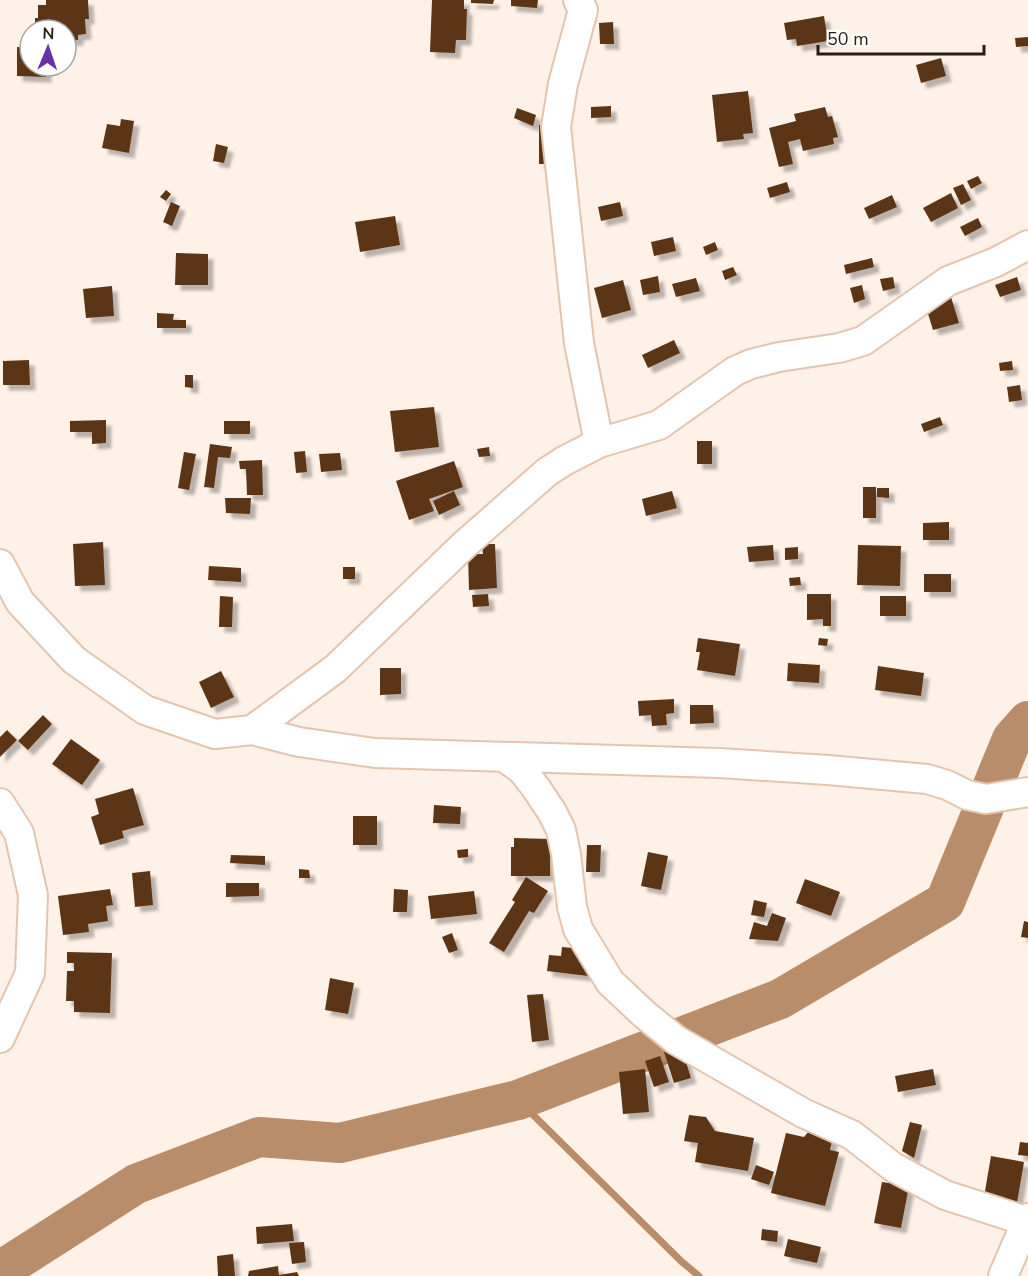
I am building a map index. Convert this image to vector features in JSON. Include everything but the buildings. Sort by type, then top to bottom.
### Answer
[{"type":"street","points":[[578,0],[583,10],[563,84],[556,127],[579,343],[599,443]]},
{"type":"street","points":[[252,730],[335,669],[464,545],[547,472],[599,443],[659,424],[735,371],[779,357],[839,348],[863,341],[948,281],[996,262],[1028,245]]},
{"type":"street","points":[[0,564],[10,602],[74,660],[145,710],[215,734],[252,730],[299,742],[375,753],[719,763],[828,770],[927,779],[947,785],[967,795],[986,799],[1028,792]]},
{"type":"street","points":[[504,757],[522,770],[552,812],[561,830],[572,907],[578,929],[610,982],[676,1041],[803,1113],[852,1135],[903,1173],[945,1195],[1027,1219],[1003,1276]]},
{"type":"street","points":[[0,803],[19,833],[33,895],[30,973],[0,1038]]},
{"type":"waterway","points":[[0,1271],[136,1184],[259,1137],[340,1143],[518,1100],[780,999],[945,902],[1012,739],[1028,721]]},
{"type":"waterway","points":[[518,1100],[682,1262],[699,1276]]}]
